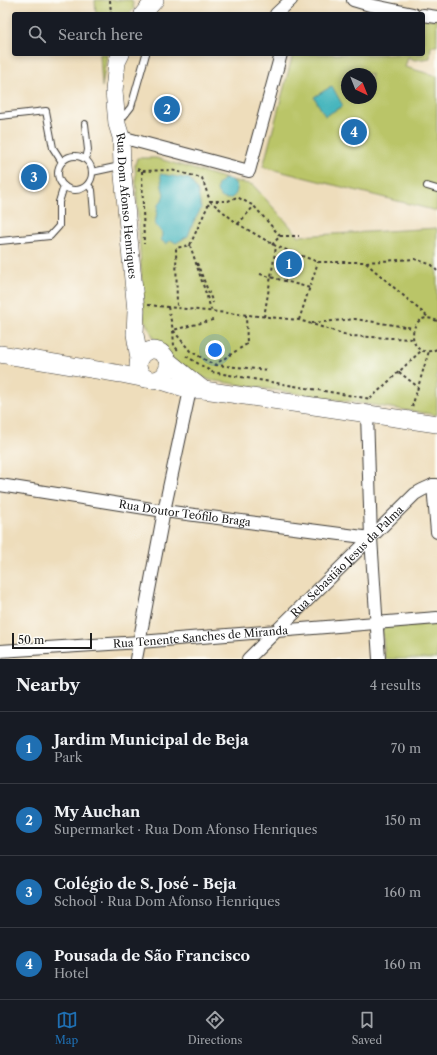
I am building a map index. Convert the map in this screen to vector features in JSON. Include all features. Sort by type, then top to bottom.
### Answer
[{"type":"main road","points":[[145,12],[155,0]]},
{"type":"main road","name":"Rua Dom Afonso Henriques","points":[[120,56],[114,91],[136,312],[135,334],[138,361]]},
{"type":"main road","points":[[136,312],[146,336],[168,354],[197,390]]},
{"type":"main road","points":[[125,374],[145,352],[154,350],[168,354]]},
{"type":"main road","points":[[0,354],[125,374],[197,390],[371,405],[437,424]]},
{"type":"main road","points":[[138,361],[137,366],[140,374],[152,379],[166,374],[168,370],[168,354]]},
{"type":"street","points":[[278,12],[291,0]]},
{"type":"street","points":[[353,0],[403,12]]},
{"type":"street","points":[[425,16],[437,17]]},
{"type":"street","points":[[119,131],[249,171],[280,56]]},
{"type":"street","points":[[136,659],[164,511],[197,390]]},
{"type":"street","points":[[371,405],[371,538],[379,659]]},
{"type":"street","name":"Rua Doutor Teófilo Braga","points":[[0,485],[164,511],[371,538]]},
{"type":"street","points":[[435,485],[437,532]]},
{"type":"street","name":"Rua Sebastião Jesus da Palma","points":[[248,659],[415,494],[435,485]]},
{"type":"street","name":"Rua Tenente Sanches de Miranda","points":[[0,651],[140,642],[437,618]]},
{"type":"lane","points":[[119,131],[131,107],[145,56]]},
{"type":"lane","points":[[0,116],[46,111],[53,148],[62,162]]},
{"type":"lane","points":[[85,124],[88,150],[86,159]]},
{"type":"lane","points":[[71,156],[86,159],[92,172],[88,185],[79,190],[68,189],[64,186],[59,177],[58,172],[62,162],[71,156]]},
{"type":"lane","points":[[92,172],[122,165]]},
{"type":"lane","points":[[88,185],[92,190],[94,213]]},
{"type":"lane","points":[[0,241],[50,236],[59,226],[60,202],[64,186]]},
{"type":"lane","points":[[427,186],[437,189]]},
{"type":"path","points":[[110,0],[111,12]]},
{"type":"path","points":[[122,165],[142,171],[171,170],[202,178],[210,201],[238,224],[272,245],[318,262],[365,262],[415,259],[432,265],[437,271]]},
{"type":"path","points":[[142,171],[144,247]]},
{"type":"path","points":[[210,201],[228,201],[237,197],[254,206],[280,236]]},
{"type":"path","points":[[210,201],[190,245],[212,312]]},
{"type":"path","points":[[238,224],[254,206]]},
{"type":"path","points":[[272,245],[280,236],[299,236]]},
{"type":"path","points":[[190,245],[213,303]]},
{"type":"path","points":[[177,308],[176,248],[190,245]]},
{"type":"path","points":[[264,317],[276,246]]},
{"type":"path","points":[[299,320],[318,262]]},
{"type":"path","points":[[365,262],[428,318],[437,321]]},
{"type":"path","points":[[260,274],[310,288]]},
{"type":"path","points":[[147,298],[148,305],[299,320],[350,336],[412,339]]},
{"type":"path","points":[[168,307],[173,330],[174,346],[168,354]]},
{"type":"path","points":[[214,365],[247,344],[246,315]]},
{"type":"path","points":[[428,318],[420,321],[414,328],[412,339],[416,346],[422,350],[429,351],[437,349]]},
{"type":"path","points":[[311,323],[354,319],[414,328]]},
{"type":"path","points":[[173,330],[213,320]]},
{"type":"path","points":[[173,330],[190,351],[214,365],[268,370]]},
{"type":"path","points":[[184,355],[212,372],[371,405],[399,372],[422,350]]},
{"type":"path","points":[[418,408],[412,407],[429,351]]},
{"type":"path","points":[[399,372],[418,387]]},
{"type":"green space","points":[[95,0],[132,0],[134,9],[131,12],[96,12]]},
{"type":"green space","points":[[425,18],[437,20],[437,46],[431,46],[430,58],[415,60],[408,57],[405,67],[437,76],[437,211],[263,167],[292,56],[425,56]]},
{"type":"green space","points":[[100,56],[107,56],[102,87]]},
{"type":"green space","points":[[137,158],[156,158],[253,185],[299,236],[437,228],[437,415],[209,380],[178,364],[157,344],[144,319],[135,165]]},
{"type":"green space","points":[[437,623],[437,659],[385,659],[382,627]]},
{"type":"water","points":[[332,86],[343,106],[325,116],[314,97]]},
{"type":"water","points":[[160,174],[190,179],[198,192],[201,209],[188,236],[176,243],[171,240],[166,244],[161,240],[162,233],[155,224],[158,205],[164,194]]},
{"type":"water","points":[[227,179],[234,182],[237,189],[234,196],[227,199],[220,196],[217,189],[220,182]]},
{"type":"place","name":"My Auchan","points":[[167,109]]},
{"type":"place","name":"Pousada de São Francisco","points":[[354,132]]},
{"type":"place","name":"Colégio de S. José - Beja","points":[[34,177]]},
{"type":"place","name":"Jardim Municipal de Beja","points":[[289,264]]}]
